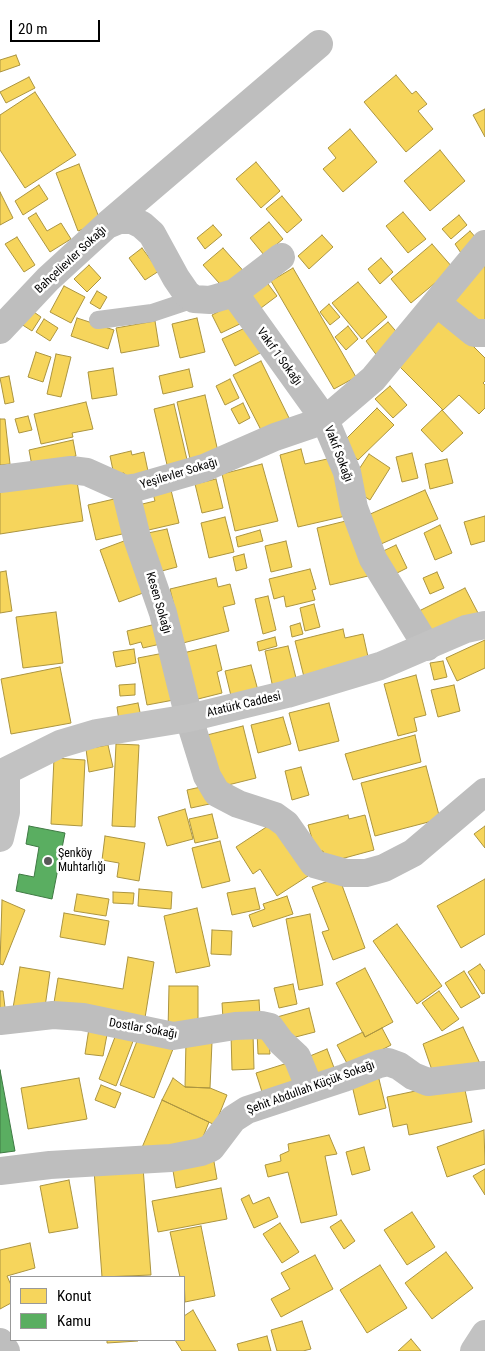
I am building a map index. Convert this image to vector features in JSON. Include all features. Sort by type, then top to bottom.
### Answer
[{"type":"street","points":[[107,225],[319,44]]},
{"type":"street","name":"Bahçelievler Sokağı","points":[[0,330],[48,279],[107,225],[126,220],[142,225],[152,234],[187,294],[194,299]]},
{"type":"street","name":"Vakıf Sokağı","points":[[427,648],[372,559],[354,508],[347,472],[325,420],[373,379],[485,244]]},
{"type":"street","points":[[194,299],[210,300],[234,294],[281,257]]},
{"type":"street","name":"Vakıf 1 Sokağı","points":[[234,294],[325,420]]},
{"type":"street","points":[[437,302],[474,333],[485,333]]},
{"type":"street","name":"Yeşilevler Sokağı","points":[[0,479],[71,470],[87,472],[125,489],[204,468],[275,437],[325,420]]},
{"type":"street","name":"Kesen Sokağı","points":[[125,489],[137,538],[163,613],[189,718],[208,776],[217,793],[238,804],[275,816],[286,824],[314,864],[326,869],[346,873],[366,873],[401,860],[440,831],[485,792]]},
{"type":"street","name":"Atatürk Caddesi","points":[[3,773],[60,744],[88,736],[189,718],[338,680],[427,648],[484,622]]},
{"type":"street","points":[[0,838],[6,812],[3,773]]},
{"type":"street","name":"Dostlar Sokağı","points":[[0,1021],[53,1015],[83,1017],[173,1036],[235,1026],[261,1025],[270,1027],[281,1042],[297,1057],[310,1089]]},
{"type":"street","name":"Şehit Abdullah Küçük Sokağı","points":[[0,1171],[50,1165],[171,1158],[201,1152],[211,1148],[233,1119],[247,1110],[388,1062],[428,1082],[485,1075]]},
{"type":"street","points":[[474,1351],[485,1334]]},
{"type":"street","points":[[0,1342],[6,1351]]},
{"type":"lane","points":[[98,320],[152,313],[194,299]]},
{"type":"building: Konut","points":[[16,55],[20,65],[0,72],[0,60]]},
{"type":"building: Konut","points":[[396,75],[412,94],[416,91],[427,104],[418,111],[433,129],[406,152],[364,102]]},
{"type":"building: Konut","points":[[29,77],[35,88],[6,103],[0,92]]},
{"type":"building: Konut","points":[[35,92],[76,155],[25,188],[0,150],[0,115]]},
{"type":"building: Konut","points":[[485,109],[485,137],[473,115]]},
{"type":"building: Konut","points":[[350,129],[377,162],[343,192],[323,169],[336,158],[328,148]]},
{"type":"building: Konut","points":[[440,150],[465,181],[430,211],[404,181]]},
{"type":"building: Konut","points":[[256,162],[280,191],[261,208],[236,179]]},
{"type":"building: Konut","points":[[79,164],[101,223],[78,231],[56,173]]},
{"type":"building: Konut","points":[[39,185],[48,199],[23,215],[15,201]]},
{"type":"building: Konut","points":[[0,192],[13,218],[0,225]]},
{"type":"building: Konut","points":[[282,196],[302,220],[287,233],[266,209]]},
{"type":"building: Konut","points":[[403,212],[426,239],[408,253],[386,226]]},
{"type":"building: Konut","points":[[36,213],[47,231],[61,223],[71,239],[50,252],[28,218]]},
{"type":"building: Konut","points":[[459,215],[467,225],[451,239],[442,229]]},
{"type":"building: Konut","points":[[269,222],[283,239],[264,255],[250,238]]},
{"type":"building: Konut","points":[[213,225],[222,235],[205,249],[197,238]]},
{"type":"building: Konut","points":[[470,231],[477,239],[461,253],[455,244]]},
{"type":"building: Konut","points":[[322,235],[333,247],[309,269],[298,256]]},
{"type":"building: Konut","points":[[17,237],[35,265],[24,272],[5,244]]},
{"type":"building: Konut","points":[[432,244],[453,268],[411,303],[391,279]]},
{"type":"building: Konut","points":[[142,248],[159,271],[145,280],[129,258]]},
{"type":"building: Konut","points":[[223,248],[247,275],[227,292],[203,265]]},
{"type":"building: Konut","points":[[381,258],[393,272],[380,284],[368,269]]},
{"type":"building: Konut","points":[[483,264],[485,266],[485,325],[449,299]]},
{"type":"building: Konut","points":[[89,265],[101,278],[87,292],[74,279]]},
{"type":"building: Konut","points":[[293,268],[356,377],[334,389],[271,281]]},
{"type":"building: Konut","points":[[265,280],[277,296],[257,311],[245,295]]},
{"type":"building: Konut","points":[[358,282],[387,317],[362,339],[332,303]]},
{"type":"building: Konut","points":[[64,286],[85,297],[71,323],[50,312]]},
{"type":"building: Konut","points":[[97,291],[107,297],[100,309],[90,303]]},
{"type":"building: Konut","points":[[235,303],[244,322],[221,333],[212,315]]},
{"type":"building: Konut","points":[[329,304],[340,317],[330,325],[320,312]]},
{"type":"building: Konut","points":[[31,310],[41,317],[32,331],[21,324]]},
{"type":"building: Konut","points":[[443,316],[485,358],[485,381],[483,383],[485,385],[485,408],[479,414],[459,395],[443,410],[397,364]]},
{"type":"building: Konut","points":[[77,318],[114,330],[108,349],[71,336]]},
{"type":"building: Konut","points":[[197,318],[205,352],[180,358],[172,324]]},
{"type":"building: Konut","points":[[44,319],[58,328],[50,341],[36,332]]},
{"type":"building: Konut","points":[[155,321],[159,346],[121,353],[116,328]]},
{"type":"building: Konut","points":[[388,322],[401,337],[378,357],[366,341]]},
{"type":"building: Konut","points":[[249,326],[262,352],[235,366],[222,339]]},
{"type":"building: Konut","points":[[348,326],[358,339],[346,350],[335,337]]},
{"type":"building: Konut","points":[[36,352],[51,357],[43,382],[28,377]]},
{"type":"building: Konut","points":[[56,354],[71,357],[61,397],[47,394]]},
{"type":"building: Konut","points":[[261,361],[290,420],[263,434],[233,375]]},
{"type":"building: Konut","points":[[113,368],[117,395],[92,399],[88,372]]},
{"type":"building: Konut","points":[[189,369],[193,387],[163,394],[159,376]]},
{"type":"building: Konut","points":[[9,376],[14,402],[5,404],[0,378]]},
{"type":"building: Konut","points":[[230,379],[239,398],[225,405],[216,386]]},
{"type":"building: Konut","points":[[390,386],[407,405],[393,418],[375,399]]},
{"type":"building: Konut","points":[[205,395],[219,456],[191,463],[177,402]]},
{"type":"building: Konut","points":[[86,402],[93,429],[72,433],[73,437],[41,444],[34,414]]},
{"type":"building: Konut","points":[[243,403],[250,418],[239,424],[231,409]]},
{"type":"building: Konut","points":[[174,404],[188,464],[168,469],[154,409]]},
{"type":"building: Konut","points":[[377,408],[394,425],[358,460],[341,444]]},
{"type":"building: Konut","points":[[442,410],[463,433],[442,452],[421,430]]},
{"type":"building: Konut","points":[[28,416],[32,430],[19,433],[15,419]]},
{"type":"building: Konut","points":[[0,419],[5,419],[10,464],[0,465]]},
{"type":"building: Konut","points":[[73,440],[76,456],[32,466],[29,450]]},
{"type":"building: Konut","points":[[301,449],[305,464],[336,457],[350,515],[298,527],[280,455]]},
{"type":"building: Konut","points":[[131,451],[132,455],[144,452],[149,476],[126,481],[124,473],[114,475],[110,456]]},
{"type":"building: Konut","points":[[412,453],[418,478],[402,482],[396,457]]},
{"type":"building: Konut","points":[[369,454],[390,468],[370,500],[348,486]]},
{"type":"building: Konut","points":[[447,459],[453,483],[430,489],[425,464]]},
{"type":"building: Konut","points":[[262,464],[278,521],[235,531],[222,474]]},
{"type":"building: Konut","points":[[216,479],[223,508],[202,513],[195,484]]},
{"type":"building: Konut","points":[[77,481],[83,521],[0,534],[0,492]]},
{"type":"building: Konut","points":[[170,486],[179,523],[140,532],[134,506],[155,501],[152,490]]},
{"type":"building: Konut","points":[[425,490],[438,519],[381,544],[368,515]]},
{"type":"building: Konut","points":[[123,497],[131,532],[96,540],[88,505]]},
{"type":"building: Konut","points":[[485,516],[485,541],[471,545],[464,522]]},
{"type":"building: Konut","points":[[225,517],[234,552],[209,558],[201,523]]},
{"type":"building: Konut","points":[[354,519],[368,576],[330,585],[317,528]]},
{"type":"building: Konut","points":[[440,525],[452,553],[435,560],[424,533]]},
{"type":"building: Konut","points":[[167,529],[177,567],[158,572],[148,533]]},
{"type":"building: Konut","points":[[260,530],[263,541],[238,547],[236,537]]},
{"type":"building: Konut","points":[[132,538],[151,590],[119,602],[100,550]]},
{"type":"building: Konut","points":[[286,541],[292,567],[271,572],[265,546]]},
{"type":"building: Konut","points":[[396,545],[407,568],[391,576],[379,553]]},
{"type":"building: Konut","points":[[244,554],[247,568],[236,571],[233,557]]},
{"type":"building: Konut","points":[[310,569],[316,589],[312,590],[315,600],[286,607],[284,596],[274,599],[269,579]]},
{"type":"building: Konut","points":[[6,571],[12,611],[0,613],[0,572]]},
{"type":"building: Konut","points":[[437,572],[444,588],[430,594],[423,578]]},
{"type":"building: Konut","points":[[216,578],[218,587],[230,584],[235,604],[223,607],[229,631],[183,643],[170,589]]},
{"type":"building: Konut","points":[[465,588],[478,613],[429,637],[417,612]]},
{"type":"building: Konut","points":[[268,596],[276,630],[263,634],[255,599]]},
{"type":"building: Konut","points":[[314,604],[320,627],[305,631],[300,608]]},
{"type":"building: Konut","points":[[56,612],[63,663],[23,668],[16,617]]},
{"type":"building: Konut","points":[[160,623],[165,643],[143,648],[141,642],[130,645],[127,631]]},
{"type":"building: Konut","points":[[300,623],[303,634],[292,637],[290,626]]},
{"type":"building: Konut","points":[[343,629],[345,638],[363,634],[370,666],[305,681],[295,641]]},
{"type":"building: Konut","points":[[275,637],[277,646],[259,651],[257,642]]},
{"type":"building: Konut","points":[[485,640],[485,668],[457,681],[446,658]]},
{"type":"building: Konut","points":[[216,645],[222,670],[217,672],[222,693],[190,701],[179,654]]},
{"type":"building: Konut","points":[[288,646],[297,682],[273,688],[265,651]]},
{"type":"building: Konut","points":[[134,649],[136,663],[116,667],[113,652]]},
{"type":"building: Konut","points":[[169,652],[179,699],[147,705],[138,658]]},
{"type":"building: Konut","points":[[443,661],[447,677],[434,680],[430,663]]},
{"type":"building: Konut","points":[[251,665],[259,694],[232,700],[225,671]]},
{"type":"building: Konut","points":[[60,667],[71,723],[11,734],[1,679]]},
{"type":"building: Konut","points":[[416,675],[426,715],[414,718],[417,731],[398,736],[384,684]]},
{"type":"building: Konut","points":[[135,684],[135,695],[120,696],[119,685]]},
{"type":"building: Konut","points":[[454,685],[460,711],[438,717],[431,690]]},
{"type":"building: Konut","points":[[138,703],[141,717],[119,721],[117,707]]},
{"type":"building: Konut","points":[[329,703],[339,741],[299,751],[289,713]]},
{"type":"building: Konut","points":[[283,717],[291,744],[258,753],[251,725]]},
{"type":"building: Konut","points":[[243,726],[256,778],[216,788],[203,736]]},
{"type":"building: Konut","points":[[415,735],[421,762],[353,780],[345,754]]},
{"type":"building: Konut","points":[[116,744],[139,745],[135,827],[112,826]]},
{"type":"building: Konut","points":[[108,745],[113,767],[89,772],[86,749]]},
{"type":"building: Konut","points":[[54,758],[85,760],[82,826],[51,824]]},
{"type":"building: Konut","points":[[426,766],[440,819],[375,836],[361,783]]},
{"type":"building: Konut","points":[[301,767],[309,795],[292,800],[285,771]]},
{"type":"building: Konut","points":[[210,785],[214,803],[191,808],[187,790]]},
{"type":"building: Konut","points":[[185,809],[193,839],[167,846],[158,817]]},
{"type":"building: Konut","points":[[212,814],[218,838],[195,843],[189,819]]},
{"type":"building: Konut","points":[[348,815],[349,819],[365,815],[374,850],[326,863],[323,851],[316,852],[308,825]]},
{"type":"building: Konut","points":[[274,822],[308,876],[277,896],[260,869],[253,874],[236,847]]},
{"type":"building: Konut","points":[[485,826],[485,848],[474,834]]},
{"type":"building: Konut","points":[[105,836],[145,843],[139,881],[117,877],[119,863],[102,860]]},
{"type":"building: Konut","points":[[220,841],[230,881],[202,888],[192,848]]},
{"type":"building: Konut","points":[[339,877],[365,948],[333,960],[322,932],[329,930],[312,887]]},
{"type":"building: Konut","points":[[485,879],[485,934],[461,948],[437,906]]},
{"type":"building: Konut","points":[[255,888],[260,909],[232,915],[227,893]]},
{"type":"building: Konut","points":[[139,889],[172,892],[171,909],[138,906]]},
{"type":"building: Konut","points":[[113,892],[134,893],[133,904],[113,903]]},
{"type":"building: Konut","points":[[77,894],[109,899],[106,916],[74,911]]},
{"type":"building: Konut","points":[[287,896],[293,914],[253,927],[249,915],[265,909],[263,904]]},
{"type":"building: Konut","points":[[2,900],[25,910],[3,965],[0,964]]},
{"type":"building: Konut","points":[[197,908],[210,966],[176,973],[164,916]]},
{"type":"building: Konut","points":[[64,913],[109,921],[105,945],[60,937]]},
{"type":"building: Konut","points":[[310,914],[323,985],[299,990],[286,919]]},
{"type":"building: Konut","points":[[397,924],[442,986],[417,1004],[373,941]]},
{"type":"building: Konut","points":[[212,930],[232,931],[231,955],[211,954]]},
{"type":"building: Konut","points":[[128,957],[154,962],[144,1024],[53,1009],[58,978],[123,989]]},
{"type":"building: Konut","points":[[480,964],[485,971],[485,993],[482,994],[468,972]]},
{"type":"building: Konut","points":[[20,967],[50,972],[44,1014],[13,1008]]},
{"type":"building: Konut","points":[[365,968],[393,1022],[365,1037],[336,983]]},
{"type":"building: Konut","points":[[464,971],[480,997],[461,1008],[445,983]]},
{"type":"building: Konut","points":[[293,984],[297,1004],[279,1008],[274,988]]},
{"type":"building: Konut","points":[[169,986],[198,986],[198,1031],[168,1031]]},
{"type":"building: Konut","points":[[0,991],[3,991],[6,1016],[0,1017]]},
{"type":"building: Konut","points":[[439,991],[459,1019],[442,1031],[422,1003]]},
{"type":"building: Konut","points":[[259,1000],[260,1016],[223,1019],[222,1003]]},
{"type":"building: Konut","points":[[309,1008],[315,1032],[284,1040],[277,1017]]},
{"type":"building: Konut","points":[[90,1022],[109,1024],[103,1056],[85,1054]]},
{"type":"building: Konut","points":[[463,1027],[483,1070],[435,1079],[423,1044]]},
{"type":"building: Konut","points":[[382,1028],[391,1045],[349,1067],[337,1045],[363,1032],[365,1037]]},
{"type":"building: Konut","points":[[118,1029],[135,1036],[116,1086],[99,1079]]},
{"type":"building: Konut","points":[[257,1031],[268,1031],[270,1054],[258,1054]]},
{"type":"building: Konut","points":[[253,1033],[254,1069],[232,1070],[231,1034]]},
{"type":"building: Konut","points":[[139,1036],[173,1049],[154,1098],[120,1085]]},
{"type":"building: Konut","points":[[186,1041],[212,1042],[210,1088],[185,1087]]},
{"type":"building: Konut","points":[[327,1049],[336,1073],[314,1082],[305,1058]]},
{"type":"building: Konut","points":[[294,1061],[302,1085],[264,1098],[256,1073]]},
{"type":"building: Konut","points":[[378,1075],[386,1108],[359,1115],[351,1081]]},
{"type":"building: Konut","points":[[79,1078],[87,1119],[28,1129],[21,1088]]},
{"type":"building: Konut","points":[[173,1078],[185,1087],[210,1088],[227,1095],[215,1125],[162,1100]]},
{"type":"building: Konut","points":[[463,1081],[472,1122],[409,1135],[407,1124],[393,1127],[387,1097]]},
{"type":"building: Konut","points":[[101,1085],[121,1093],[115,1108],[95,1100]]},
{"type":"building: Konut","points":[[162,1100],[209,1122],[203,1137],[185,1152],[138,1157]]},
{"type":"building: Konut","points":[[484,1130],[485,1164],[447,1177],[437,1147]]},
{"type":"building: Konut","points":[[329,1135],[337,1154],[325,1156],[337,1215],[301,1223],[288,1172],[268,1177],[265,1165],[281,1161],[280,1155],[289,1151],[288,1144]]},
{"type":"building: Konut","points":[[364,1147],[370,1170],[352,1175],[346,1152]]},
{"type":"building: Konut","points":[[213,1156],[217,1179],[176,1188],[172,1165]]},
{"type":"building: Konut","points":[[143,1167],[151,1275],[102,1276],[94,1170]]},
{"type":"building: Konut","points":[[485,1169],[485,1195],[473,1176]]},
{"type":"building: Konut","points":[[69,1180],[78,1228],[49,1233],[40,1186]]},
{"type":"building: Konut","points":[[221,1188],[227,1219],[158,1232],[152,1201]]},
{"type":"building: Konut","points":[[249,1195],[253,1204],[269,1197],[278,1217],[254,1228],[241,1199]]},
{"type":"building: Konut","points":[[412,1212],[435,1247],[407,1265],[384,1230]]},
{"type":"building: Konut","points":[[341,1220],[355,1241],[344,1249],[330,1227]]},
{"type":"building: Konut","points":[[280,1223],[299,1252],[282,1263],[263,1234]]},
{"type":"building: Konut","points":[[201,1226],[215,1296],[185,1302],[185,1276],[180,1276],[170,1232]]},
{"type":"building: Konut","points":[[30,1243],[35,1268],[7,1276],[10,1283],[10,1304],[0,1309],[0,1250]]},
{"type":"building: Konut","points":[[446,1252],[473,1288],[432,1319],[405,1283]]},
{"type":"building: Konut","points":[[315,1255],[333,1289],[281,1317],[271,1299],[290,1289],[281,1273]]},
{"type":"building: Konut","points":[[380,1265],[407,1308],[367,1333],[340,1290]]},
{"type":"building: Konut","points":[[193,1310],[216,1351],[182,1351],[176,1341],[185,1341],[185,1315]]},
{"type":"building: Konut","points":[[302,1321],[311,1349],[303,1351],[277,1351],[271,1330]]},
{"type":"building: Konut","points":[[267,1336],[271,1351],[239,1351],[237,1344]]},
{"type":"building: Konut","points":[[411,1339],[421,1351],[398,1351]]},
{"type":"building: Konut","points":[[107,1341],[138,1341],[107,1343]]},
{"type":"building: Kamu","name":"Şenköy Muhtarlığı","points":[[29,826],[65,833],[52,899],[16,891],[19,874],[34,877],[39,847],[26,844]]},
{"type":"building: Kamu","points":[[0,1070],[15,1151],[0,1153]]},
{"type":"place","name":"Şenköy Muhtarlığı","points":[[48,861]]}]
